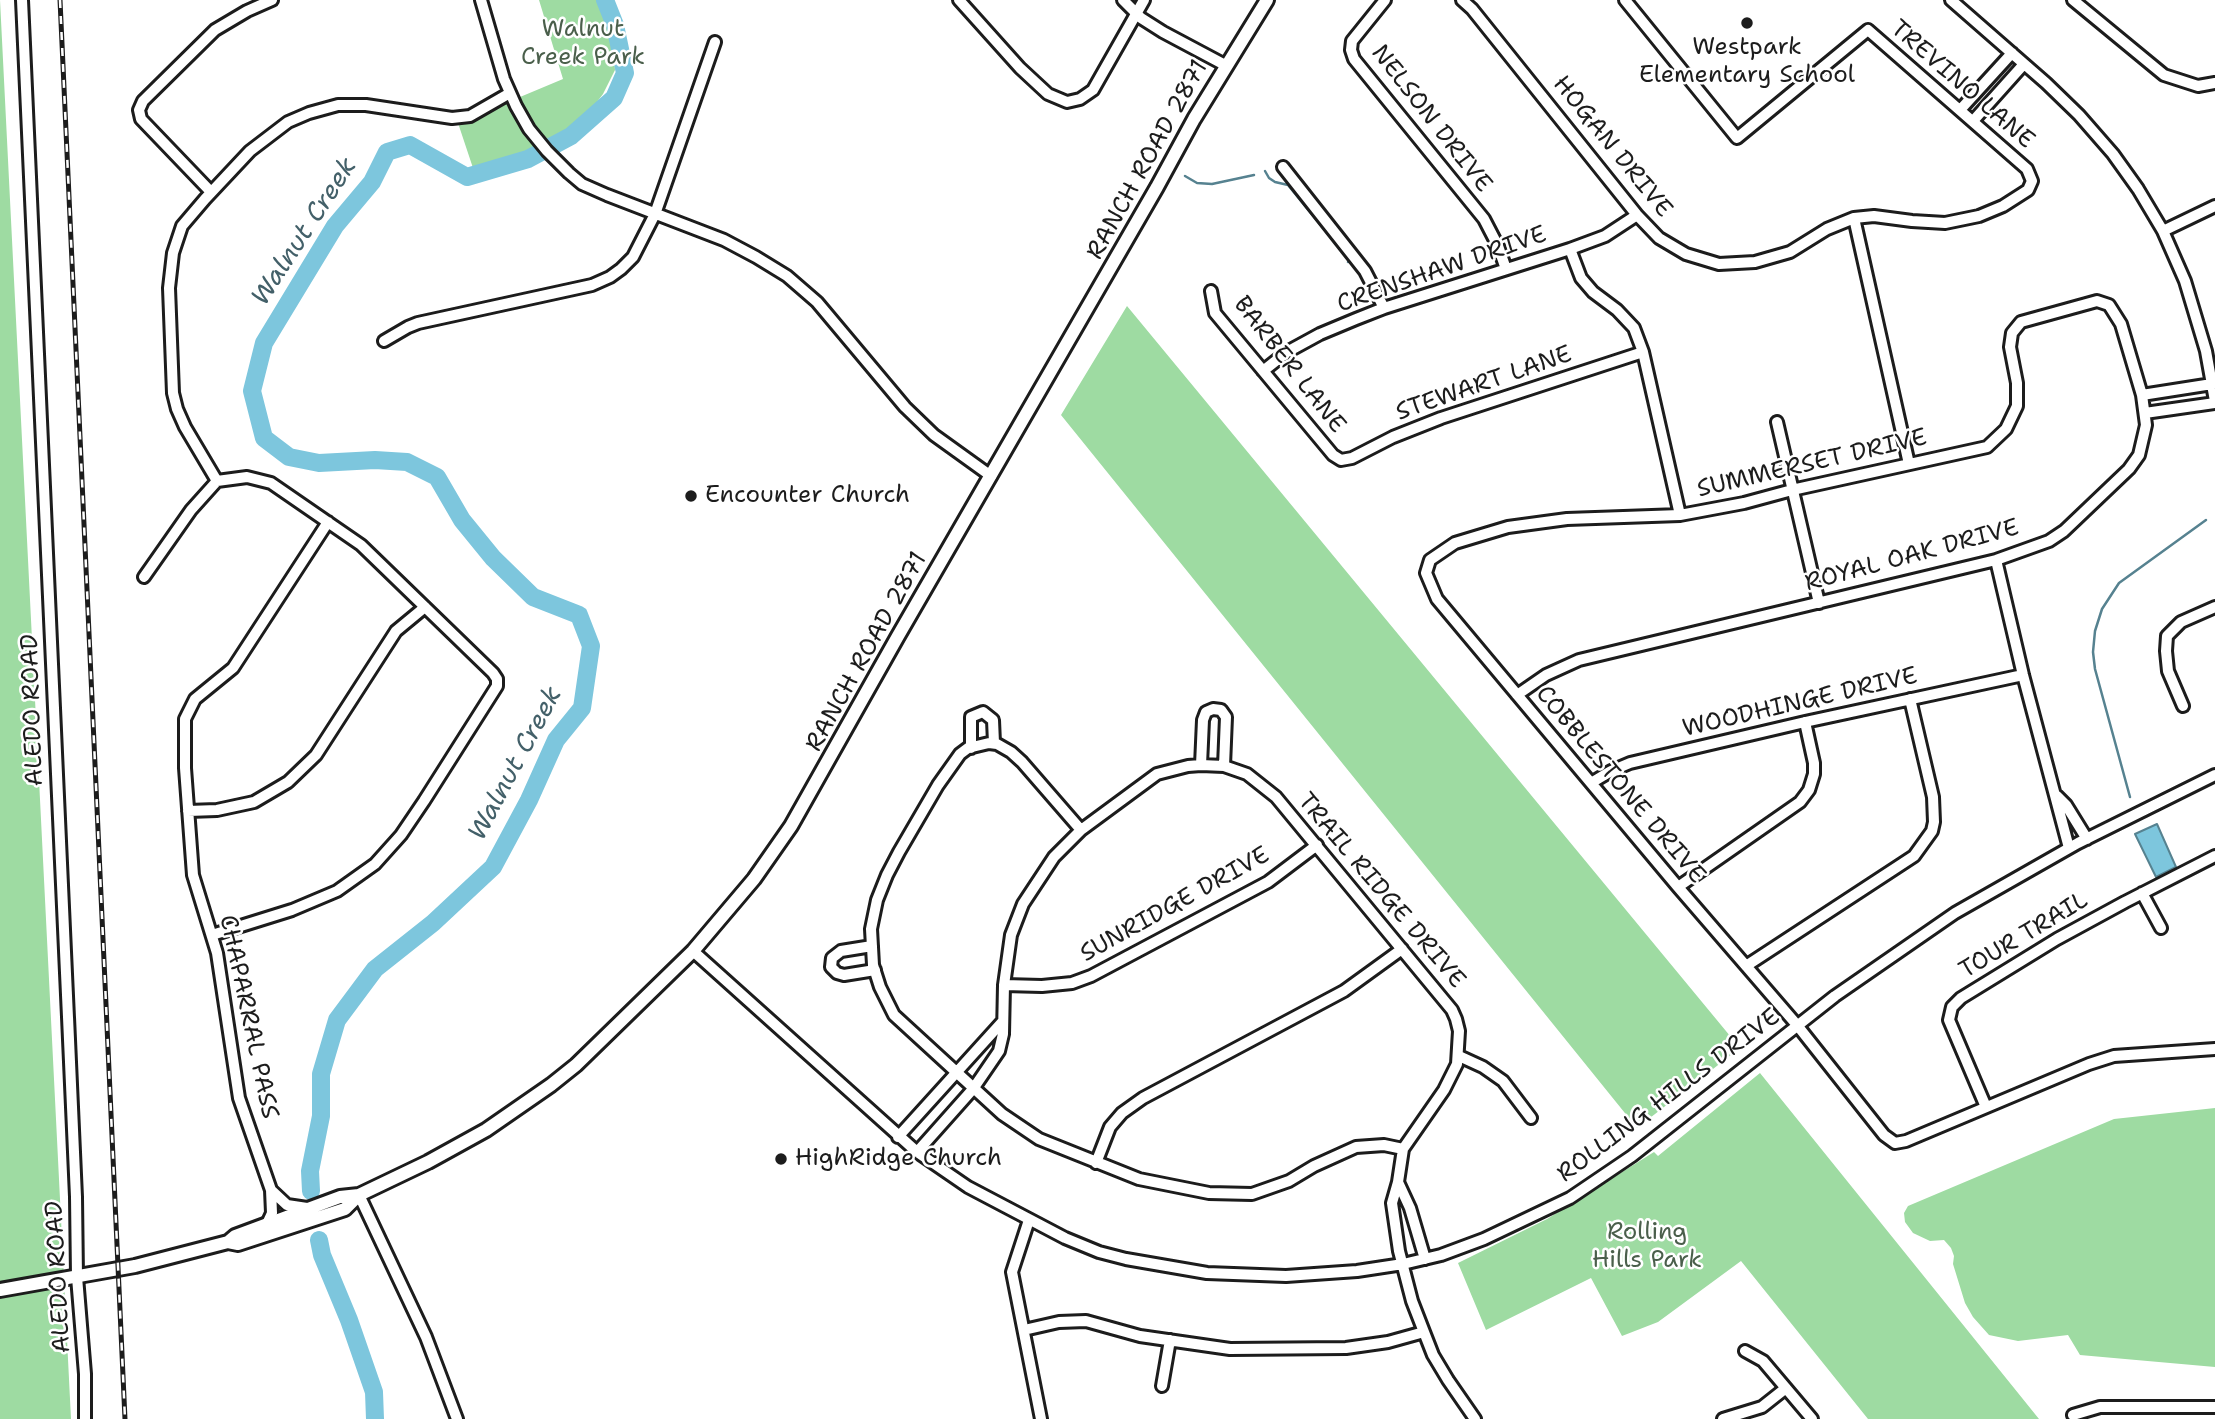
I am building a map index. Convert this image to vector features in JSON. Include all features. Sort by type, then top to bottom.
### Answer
[{"type":"main road","name":"RANCH ROAD 2871","points":[[0,1290],[135,1266],[228,1242],[238,1244],[345,1209],[359,1195],[428,1162],[514,1112],[576,1065],[693,951],[754,879],[791,826],[1225,65],[1266,0]]},
{"type":"main road","name":"RANCH ROAD 2871","points":[[228,1242],[234,1236],[340,1197],[359,1195]]},
{"type":"street","name":"ALEDO ROAD","points":[[22,0],[85,1419]]},
{"type":"street","points":[[211,192],[141,119],[139,110],[143,100],[215,30],[272,0]]},
{"type":"street","points":[[481,0],[510,93],[529,129],[547,152],[569,173],[582,184],[724,240],[787,276],[817,302],[905,407],[934,435],[991,475]]},
{"type":"street","points":[[959,0],[1020,68],[1048,94],[1067,102],[1080,99],[1093,90],[1144,0]]},
{"type":"street","points":[[1123,0],[1163,32],[1225,65]]},
{"type":"street","name":"NELSON DRIVE","points":[[1385,0],[1352,41],[1354,59],[1484,219],[1506,269]]},
{"type":"street","name":"HOGAN DRIVE","points":[[1462,0],[1637,215],[1659,238],[1686,254],[1719,264],[1755,262],[1790,252],[1827,229],[1854,218],[1874,216],[1912,222],[1945,223],[1979,216],[2003,206],[2028,190],[2032,181]]},
{"type":"street","name":"TREVINO LANE","points":[[1625,0],[1737,138],[1868,30],[2026,169],[2032,181]]},
{"type":"street","points":[[1951,0],[2080,115],[2113,154],[2163,231],[2194,308],[2206,351],[2215,402],[2145,413]]},
{"type":"street","points":[[2073,0],[2164,75],[2198,86],[2215,83]]},
{"type":"street","points":[[384,341],[418,324],[592,285],[610,277],[633,257],[655,214],[715,42]]},
{"type":"street","points":[[1960,110],[2012,53]]},
{"type":"street","points":[[1973,121],[2024,64]]},
{"type":"street","points":[[217,481],[177,409],[173,393],[169,288],[173,253],[182,226],[250,151],[288,122],[309,113],[338,105],[366,105],[452,118],[470,116],[510,93]]},
{"type":"street","points":[[1283,167],[1365,271],[1384,308]]},
{"type":"street","points":[[2163,231],[2215,206]]},
{"type":"street","name":"CRENSHAW DRIVE","points":[[1263,370],[1287,352],[1320,334],[1384,308],[1570,250],[1605,236],[1637,215]]},
{"type":"street","points":[[1854,218],[1909,464]]},
{"type":"street","points":[[1570,250],[1581,278],[1593,292],[1618,310],[1634,328],[1643,352],[1680,515]]},
{"type":"street","name":"BARBER LANE","points":[[1211,291],[1215,313],[1333,455],[1341,460]]},
{"type":"street","name":"SUMMERSET DRIVE","points":[[1427,565],[1437,554],[1455,543],[1508,527],[1567,519],[1680,515],[1744,503],[1792,489],[1987,447],[2006,429],[2017,406],[2017,383],[2010,347],[2012,333],[2021,322],[2097,301],[2109,304]]},
{"type":"street","name":"ROYAL OAK DRIVE","points":[[1517,695],[1546,675],[1579,660],[1996,560],[2049,541],[2088,510],[2129,469],[2138,455],[2146,425],[2142,395],[2121,324],[2109,304]]},
{"type":"street","name":"STEWART LANE","points":[[1341,460],[1352,458],[1441,418],[1643,352]]},
{"type":"street","points":[[2142,395],[2212,384]]},
{"type":"street","points":[[1777,422],[1819,603]]},
{"type":"street","points":[[144,577],[191,510],[217,481],[247,477],[271,483],[361,545],[493,673],[497,686],[401,835],[375,864],[337,891],[292,910],[212,935]]},
{"type":"street","name":"CHAPARRAL PASS","points":[[266,1226],[273,1205],[271,1190],[239,1098],[217,953],[193,875],[185,768],[185,719],[195,699],[233,668],[328,522]]},
{"type":"street","points":[[1996,560],[2023,675],[2070,848]]},
{"type":"street","name":"COBBLESTONE DRIVE","points":[[1427,565],[1426,573],[1437,599],[1797,1025],[1884,1135],[1895,1143],[1906,1141],[1986,1107]]},
{"type":"street","points":[[188,811],[217,810],[254,802],[288,782],[316,755],[396,631],[425,607]]},
{"type":"street","points":[[2183,706],[2168,671],[2165,651],[2167,636],[2181,622],[2215,607]]},
{"type":"street","name":"WOODHINGE DRIVE","points":[[1591,783],[1630,763],[2023,675]]},
{"type":"street","points":[[1746,966],[1914,856],[1932,831],[1933,797],[1910,699]]},
{"type":"street","points":[[1201,765],[1203,720],[1206,712],[1213,709],[1222,710],[1227,717],[1224,766]]},
{"type":"street","points":[[971,748],[971,717],[983,712],[993,720],[994,743]]},
{"type":"street","points":[[1678,887],[1800,802],[1809,790],[1814,774],[1805,722]]},
{"type":"street","points":[[1081,830],[1011,752],[994,743],[971,748],[960,754],[887,875],[877,900],[871,929],[875,970],[894,1015],[1002,1114],[1039,1139],[1139,1179],[1209,1194],[1252,1194],[1289,1181],[1356,1147],[1384,1145],[1403,1149]]},
{"type":"street","name":"TRAIL RIDGE DRIVE","points":[[917,1152],[973,1089],[999,1051],[1011,935],[1023,904],[1054,857],[1081,830],[1157,774],[1201,765],[1224,766],[1247,774],[1276,797],[1452,1010],[1459,1031],[1459,1056],[1444,1090],[1403,1149],[1392,1203],[1396,1238],[1412,1301],[1443,1372],[1475,1419]]},
{"type":"street","name":"ROLLING HILLS DRIVE","points":[[693,951],[898,1137],[968,1187],[1029,1220],[1100,1252],[1153,1265],[1262,1276],[1310,1276],[1357,1271],[1425,1259],[1484,1239],[1570,1198],[1632,1156],[1835,996],[1955,913],[2070,848],[2215,775]]},
{"type":"street","points":[[2057,796],[2066,805],[2087,839]]},
{"type":"street","name":"SUNRIDGE DRIVE","points":[[1004,985],[1073,983],[1091,976],[1268,882],[1317,845]]},
{"type":"street","name":"TOUR TRAIL","points":[[1986,1107],[1949,1020],[1952,1007],[1961,998],[2047,945],[2215,856]]},
{"type":"street","points":[[2143,893],[2161,928]]},
{"type":"street","points":[[872,946],[841,951],[832,958],[831,967],[837,974],[844,975],[875,970]]},
{"type":"street","points":[[1096,1163],[1110,1127],[1132,1105],[1344,991],[1402,949]]},
{"type":"street","points":[[898,1137],[1003,1021]]},
{"type":"street","points":[[1986,1107],[2114,1056],[2215,1049]]},
{"type":"street","points":[[1459,1056],[1483,1067],[1503,1082],[1531,1118]]},
{"type":"street","points":[[1398,1182],[1410,1208],[1425,1259]]},
{"type":"street","points":[[271,1190],[287,1205],[309,1209]]},
{"type":"street","points":[[359,1195],[426,1337],[457,1419]]},
{"type":"street","points":[[1029,1220],[1012,1272],[1041,1419]]},
{"type":"street","points":[[1024,1331],[1059,1322],[1086,1321],[1140,1336],[1230,1349],[1346,1348],[1388,1342],[1424,1332]]},
{"type":"street","points":[[1162,1386],[1170,1340]]},
{"type":"street","points":[[1745,1351],[1763,1361],[1811,1419]]},
{"type":"street","points":[[1723,1419],[1762,1407],[1786,1388]]},
{"type":"street","points":[[2073,1415],[2100,1407],[2198,1413],[2215,1407]]},
{"type":"green space","points":[[0,0],[71,1419],[0,1419]]},
{"type":"green space","name":"Walnut Creek Park","points":[[539,0],[599,0],[613,40],[615,70],[603,94],[587,115],[568,130],[501,163],[474,171],[458,123],[563,79]]},
{"type":"green space","points":[[1127,306],[1740,1048],[1637,1128],[1061,415]]},
{"type":"green space","name":"Rolling Hills Park","points":[[1760,1073],[2039,1419],[1868,1419],[1741,1261],[1658,1322],[1622,1336],[1591,1278],[1486,1330],[1458,1263],[1547,1219],[1654,1152],[1658,1156]]},
{"type":"green space","points":[[2215,1108],[2215,1367],[2080,1355],[2068,1335],[2018,1341],[1989,1335],[1965,1303],[1951,1248],[1944,1240],[1930,1241],[1913,1233],[1905,1222],[1904,1213],[1908,1206],[2114,1119]]},
{"type":"water","points":[[2157,824],[2176,867],[2156,877],[2135,834]]},
{"type":"waterway","name":"Walnut Creek","points":[[311,1191],[310,1171],[321,1116],[321,1074],[337,1020],[375,969],[433,923],[493,867],[529,800],[556,740],[582,708],[591,646],[579,615],[533,597],[493,558],[462,520],[437,477],[407,462],[375,460],[319,463],[289,457],[264,438],[252,391],[264,343],[335,226],[372,182],[387,152],[410,145],[467,177],[528,159],[571,136],[614,98],[625,73],[615,25],[605,0]]},
{"type":"waterway","points":[[1265,171],[1275,182],[1288,185],[1348,262]]},
{"type":"waterway","points":[[1185,176],[1197,183],[1212,184],[1254,175]]},
{"type":"waterway","points":[[2130,797],[2095,669],[2095,631],[2102,609],[2119,583],[2206,520]]},
{"type":"waterway","name":"Walnut Creek","points":[[319,1240],[322,1255],[349,1320],[374,1392],[375,1419]]},
{"type":"railway","points":[[60,0],[125,1419]]},
{"type":"place","name":"Westpark Elementary School","points":[[1747,23]]},
{"type":"place","name":"Encounter Church","points":[[691,496]]},
{"type":"place","name":"HighRidge Church","points":[[781,1159]]}]
